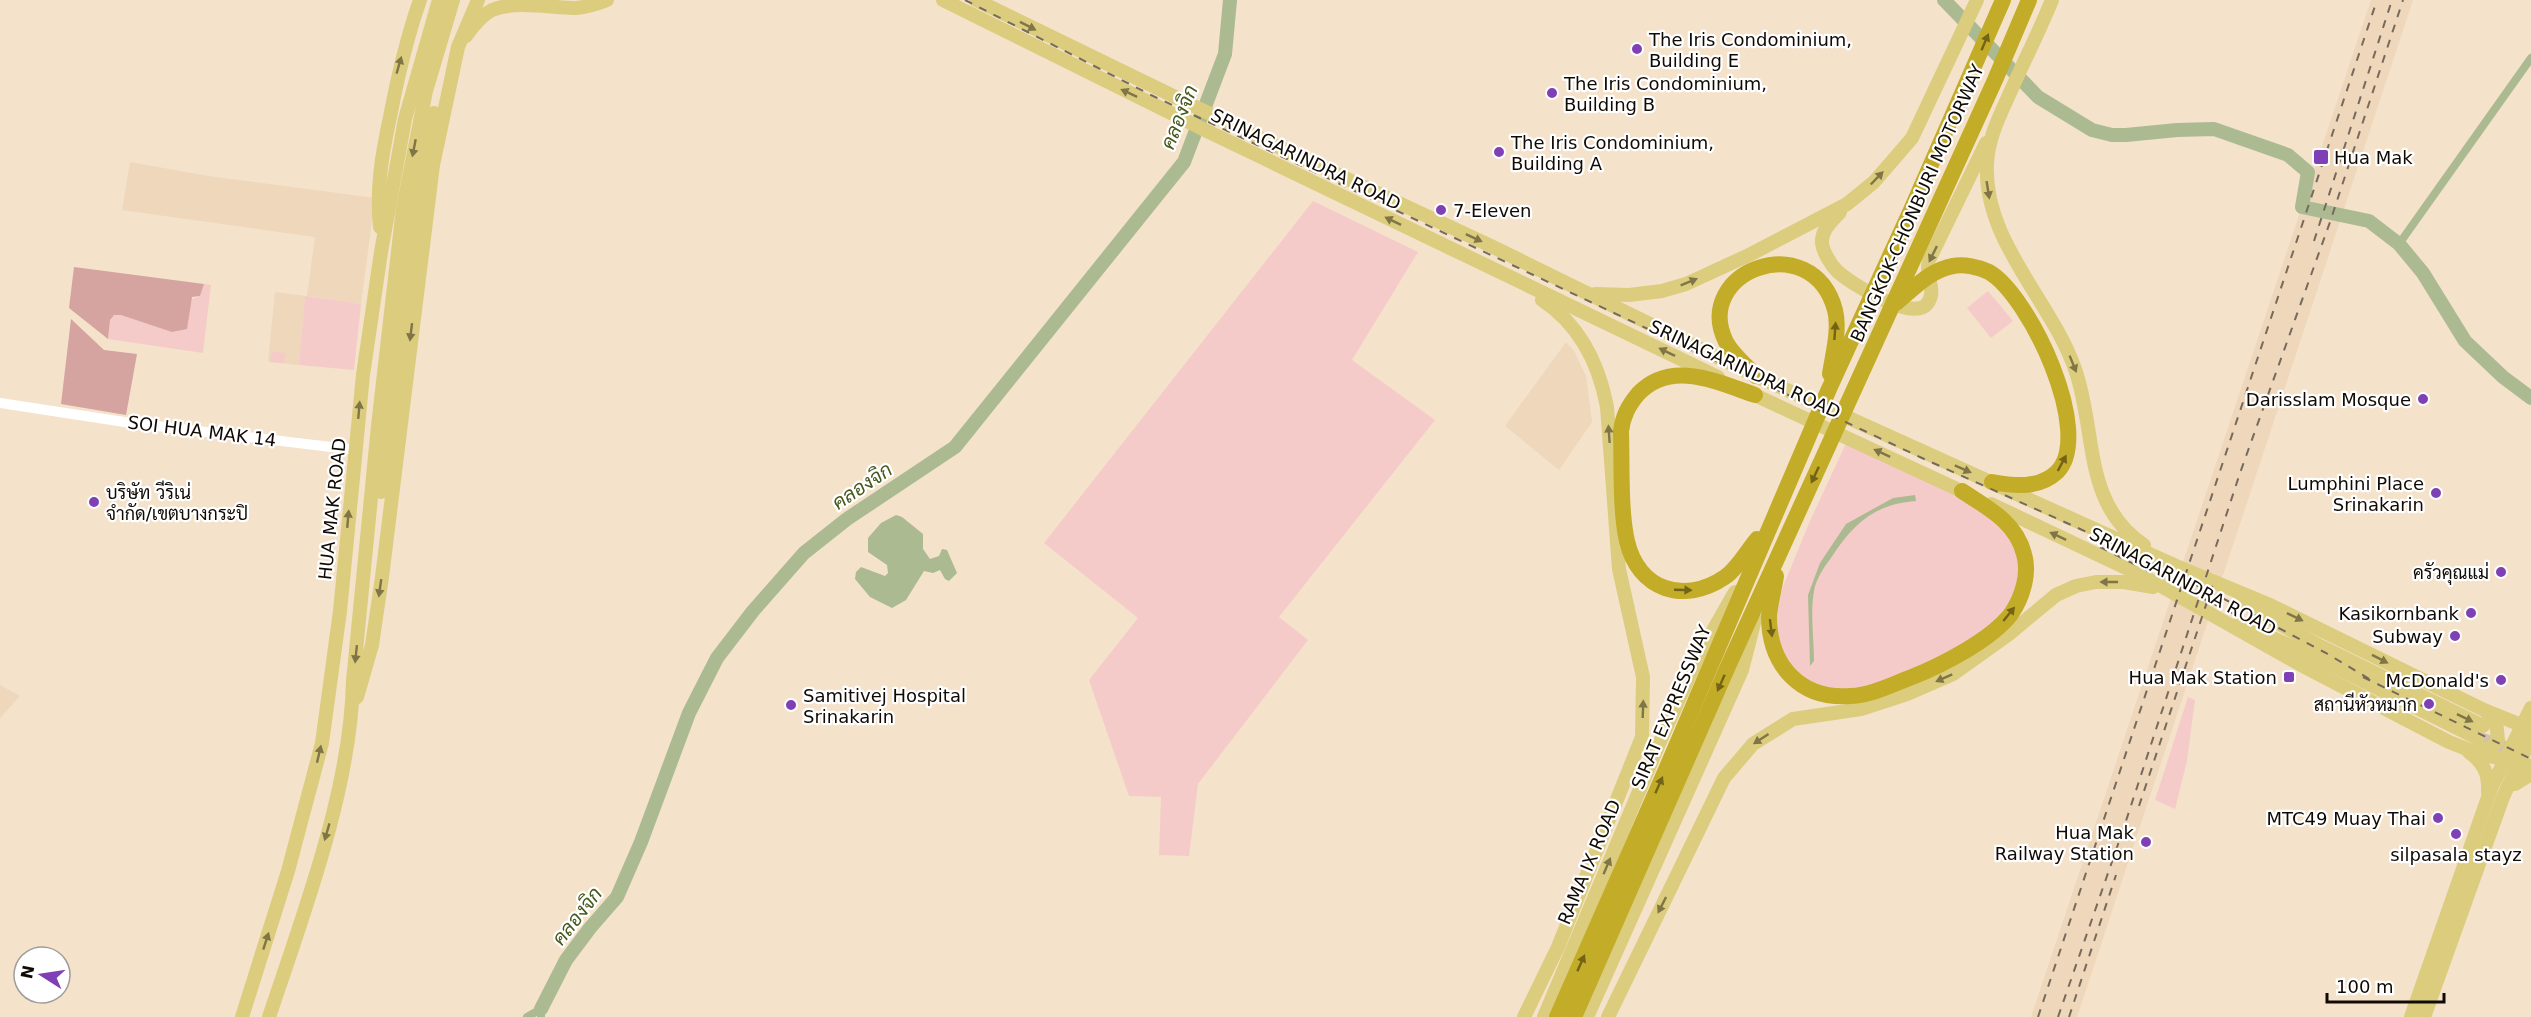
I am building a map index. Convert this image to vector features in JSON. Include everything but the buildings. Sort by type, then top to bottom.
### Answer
[{"type":"highway","name":"BANGKOK-CHONBURI MOTORWAY","points":[[1839,421],[1995,80],[2029,0]]},
{"type":"highway","name":"BANGKOK-CHONBURI MOTORWAY","points":[[1818,412],[1911,210],[1974,68],[1999,5]]},
{"type":"highway","points":[[1756,376],[1732,352],[1725,341],[1720,312],[1725,296],[1735,281],[1749,271],[1771,263],[1782,263],[1811,275],[1830,296],[1836,312],[1829,389]]},
{"type":"highway","points":[[1891,308],[1924,279],[1953,266],[1973,267],[1989,273],[2009,290],[2035,328],[2045,347],[2062,392],[2069,434],[2067,455],[2058,472],[2039,483],[2019,486],[1992,482]]},
{"type":"highway","points":[[1755,395],[1703,377],[1668,376],[1649,383],[1631,402],[1623,416],[1621,431],[1626,540],[1635,563],[1648,580],[1665,589],[1684,592],[1704,590],[1727,576],[1771,522]]},
{"type":"highway","name":"SIRAT EXPRESSWAY","points":[[1557,1017],[1668,765],[1818,412]]},
{"type":"highway","name":"SIRAT EXPRESSWAY","points":[[1574,1017],[1839,421]]},
{"type":"highway","points":[[1781,549],[1769,616],[1779,662],[1794,680],[1809,691],[1827,696],[1854,696],[1874,691],[1941,665],[1994,630],[2010,615],[2020,598],[2026,575],[2025,555],[2017,537],[2005,519],[1962,491]]},
{"type":"main road","points":[[382,247],[377,203],[381,158],[397,74],[420,0]]},
{"type":"main road","name":"HUA MAK ROAD","points":[[267,1017],[281,981],[331,816],[352,714],[353,681],[378,426],[403,208],[419,89],[439,0]]},
{"type":"main road","name":"HUA MAK ROAD","points":[[243,1014],[288,871],[322,744],[340,611],[363,375],[399,148],[453,0]]},
{"type":"main road","points":[[359,619],[373,558],[398,346],[426,146],[444,71],[471,0]]},
{"type":"main road","points":[[352,714],[372,645],[432,177],[447,91],[458,47],[478,0]]},
{"type":"main road","points":[[458,47],[482,17],[502,6],[525,4],[576,8],[607,0]]},
{"type":"main road","name":"SRINAGARINDRA ROAD","points":[[943,0],[1181,119],[1502,274],[2145,577],[2166,591],[2363,698],[2474,741],[2504,760],[2529,768]]},
{"type":"main road","name":"SRINAGARINDRA ROAD","points":[[976,0],[1756,376],[2176,566],[2270,605],[2484,710],[2528,727]]},
{"type":"main road","points":[[1977,0],[1912,138],[1874,182],[1847,204],[1826,227],[1822,242],[1825,254],[1837,271],[1857,286],[1904,309],[1923,308],[1929,302],[1932,292],[1926,270],[1929,260],[1995,126],[2052,0]]},
{"type":"main road","points":[[1995,126],[1988,150],[1986,185],[1992,210],[2005,240],[2061,336],[2076,370],[2088,414],[2095,466],[2104,499],[2116,519],[2136,540],[2176,566]]},
{"type":"main road","points":[[1590,294],[1629,295],[1662,291],[1686,284],[1749,255],[1847,204]]},
{"type":"main road","points":[[1502,274],[1546,302],[1570,325],[1595,363],[1607,407],[1619,569],[1643,677],[1642,737],[1558,947],[1524,1017]]},
{"type":"main road","name":"RAMA IX ROAD","points":[[1544,1017],[1659,744],[1699,656],[1753,562]]},
{"type":"main road","points":[[2145,577],[2313,656],[2491,748],[2498,740],[2496,721],[2484,710]]},
{"type":"main road","points":[[1608,1017],[1724,778],[1753,744],[1793,719],[1861,709],[1907,694],[1953,674],[2009,634],[2056,595],[2076,586],[2096,582],[2124,582],[2166,591]]},
{"type":"main road","points":[[2223,585],[2264,615],[2474,741]]},
{"type":"main road","points":[[1587,1017],[1742,670],[1762,592]]},
{"type":"main road","points":[[2424,1017],[2498,795],[2528,727],[2531,708]]},
{"type":"main road","points":[[2411,1017],[2487,801],[2504,760],[2528,727]]},
{"type":"main road","points":[[2418,1017],[2503,797],[2531,736]]},
{"type":"main road","points":[[2474,741],[2475,757],[2484,768],[2488,781],[2487,801]]},
{"type":"main road","points":[[2431,1017],[2515,784],[2529,768],[2531,751]]},
{"type":"main road","points":[[2470,849],[2477,845],[2485,848],[2489,853]]},
{"type":"main road","points":[[1539,1017],[1558,947]]},
{"type":"main road","points":[[255,974],[262,984],[268,986],[281,981]]},
{"type":"main road","points":[[243,1014],[256,1006],[261,1008],[267,1017]]},
{"type":"street","name":"SOI HUA MAK 14","points":[[0,403],[131,423],[356,450]]},
{"type":"shaded area","points":[[2371,0],[2413,0],[2077,1017],[2031,1017]]},
{"type":"shaded area","points":[[130,162],[208,176],[375,198],[361,304],[307,296],[315,237],[122,210]]},
{"type":"shaded area","points":[[1313,201],[1418,252],[1352,360],[1435,420],[1279,617],[1308,640],[1198,784],[1189,856],[1159,855],[1161,797],[1129,796],[1089,680],[1138,618],[1044,543]]},
{"type":"shaded area","points":[[74,267],[204,284],[200,296],[192,297],[187,329],[172,332],[121,315],[114,315],[110,320],[108,339],[69,308]]},
{"type":"shaded area","points":[[204,284],[211,285],[203,353],[108,339],[110,320],[114,315],[138,320],[200,296]]},
{"type":"shaded area","points":[[1988,291],[2013,321],[1991,338],[1967,308]]},
{"type":"shaded area","points":[[275,292],[305,296],[299,365],[268,362]]},
{"type":"shaded area","points":[[305,296],[361,304],[354,370],[299,365]]},
{"type":"shaded area","points":[[71,319],[104,350],[137,354],[126,415],[61,404]]},
{"type":"shaded area","points":[[1566,342],[1574,351],[1586,376],[1592,422],[1559,470],[1505,426]]},
{"type":"shaded area","points":[[272,352],[286,353],[284,363],[270,362]]},
{"type":"shaded area","points":[[1849,437],[2005,519],[2026,575],[1994,630],[1854,696],[1794,680],[1770,618],[1810,521]]},
{"type":"shaded area","points":[[1915,495],[1916,501],[1888,506],[1876,511],[1856,526],[1823,569],[1814,591],[1812,617],[1814,661],[1810,666],[1808,595],[1820,563],[1846,524],[1893,498]]},
{"type":"shaded area","points":[[896,515],[902,517],[923,534],[923,549],[930,559],[939,556],[942,549],[947,550],[957,573],[949,581],[945,579],[940,570],[933,573],[924,571],[906,600],[892,608],[870,597],[855,579],[856,572],[861,567],[885,576],[888,573],[887,565],[868,552],[868,538],[881,523]]},
{"type":"shaded area","points":[[0,685],[20,696],[0,718]]},
{"type":"shaded area","points":[[2188,697],[2195,700],[2187,761],[2175,809],[2155,800]]},
{"type":"waterway","name":"คลองจิก","points":[[541,1009],[566,960],[617,897],[641,842],[689,713],[717,658],[753,611],[804,553],[847,519],[955,447],[1184,162],[1225,54],[1230,0]]},
{"type":"waterway","points":[[1944,0],[2038,97],[2092,130],[2112,135],[2126,135],[2214,129],[2288,155],[2308,172],[2302,207],[2369,221],[2399,244],[2423,273],[2465,341],[2503,377],[2531,398]]},
{"type":"waterway","points":[[2399,244],[2531,58]]},
{"type":"waterway","name":"คลองจิก","points":[[527,1017],[541,1009],[541,1017]]},
{"type":"tunnel","points":[[2477,738],[2531,757]]},
{"type":"railway","points":[[965,0],[1151,95],[1922,458],[2118,546],[2228,601],[2326,653],[2371,680]]},
{"type":"railway","points":[[2038,1017],[2377,0]]},
{"type":"railway","points":[[2314,241],[2392,0]]},
{"type":"railway","points":[[2058,1017],[2123,830],[2240,473],[2330,222],[2403,0]]},
{"type":"railway","points":[[2100,547],[2242,618]]},
{"type":"railway","points":[[2139,806],[2213,584]]},
{"type":"railway","points":[[2363,677],[2531,759]]},
{"type":"railway","points":[[2069,1017],[2116,875]]},
{"type":"place","name":"The Iris Condominium, Building E","points":[[1637,49]]},
{"type":"place","name":"The Iris Condominium, Building B","points":[[1552,93]]},
{"type":"place","name":"The Iris Condominium, Building A","points":[[1499,152]]},
{"type":"place","name":"Hua Mak","points":[[2321,157]]},
{"type":"place","name":"7-Eleven","points":[[1441,210]]},
{"type":"place","name":"Darisslam Mosque","points":[[2423,399]]},
{"type":"place","name":"Lumphini Place Srinakarin","points":[[2436,493]]},
{"type":"place","name":"บริษัท วีริเน่ จำกัด/เขตบางกระปิ","points":[[94,502]]},
{"type":"place","name":"ครัวคุณแม่","points":[[2501,572]]},
{"type":"place","name":"Kasikornbank","points":[[2471,613]]},
{"type":"place","name":"Subway","points":[[2455,636]]},
{"type":"place","name":"Hua Mak Station","points":[[2289,677]]},
{"type":"place","name":"McDonald's","points":[[2501,680]]},
{"type":"place","name":"สถานีหัวหมาก","points":[[2429,704]]},
{"type":"place","name":"Samitivej Hospital Srinakarin","points":[[791,705]]},
{"type":"place","name":"MTC49 Muay Thai","points":[[2438,818]]},
{"type":"place","name":"silpasala stayz","points":[[2456,834]]},
{"type":"place","name":"Hua Mak Railway Station","points":[[2146,842]]}]
